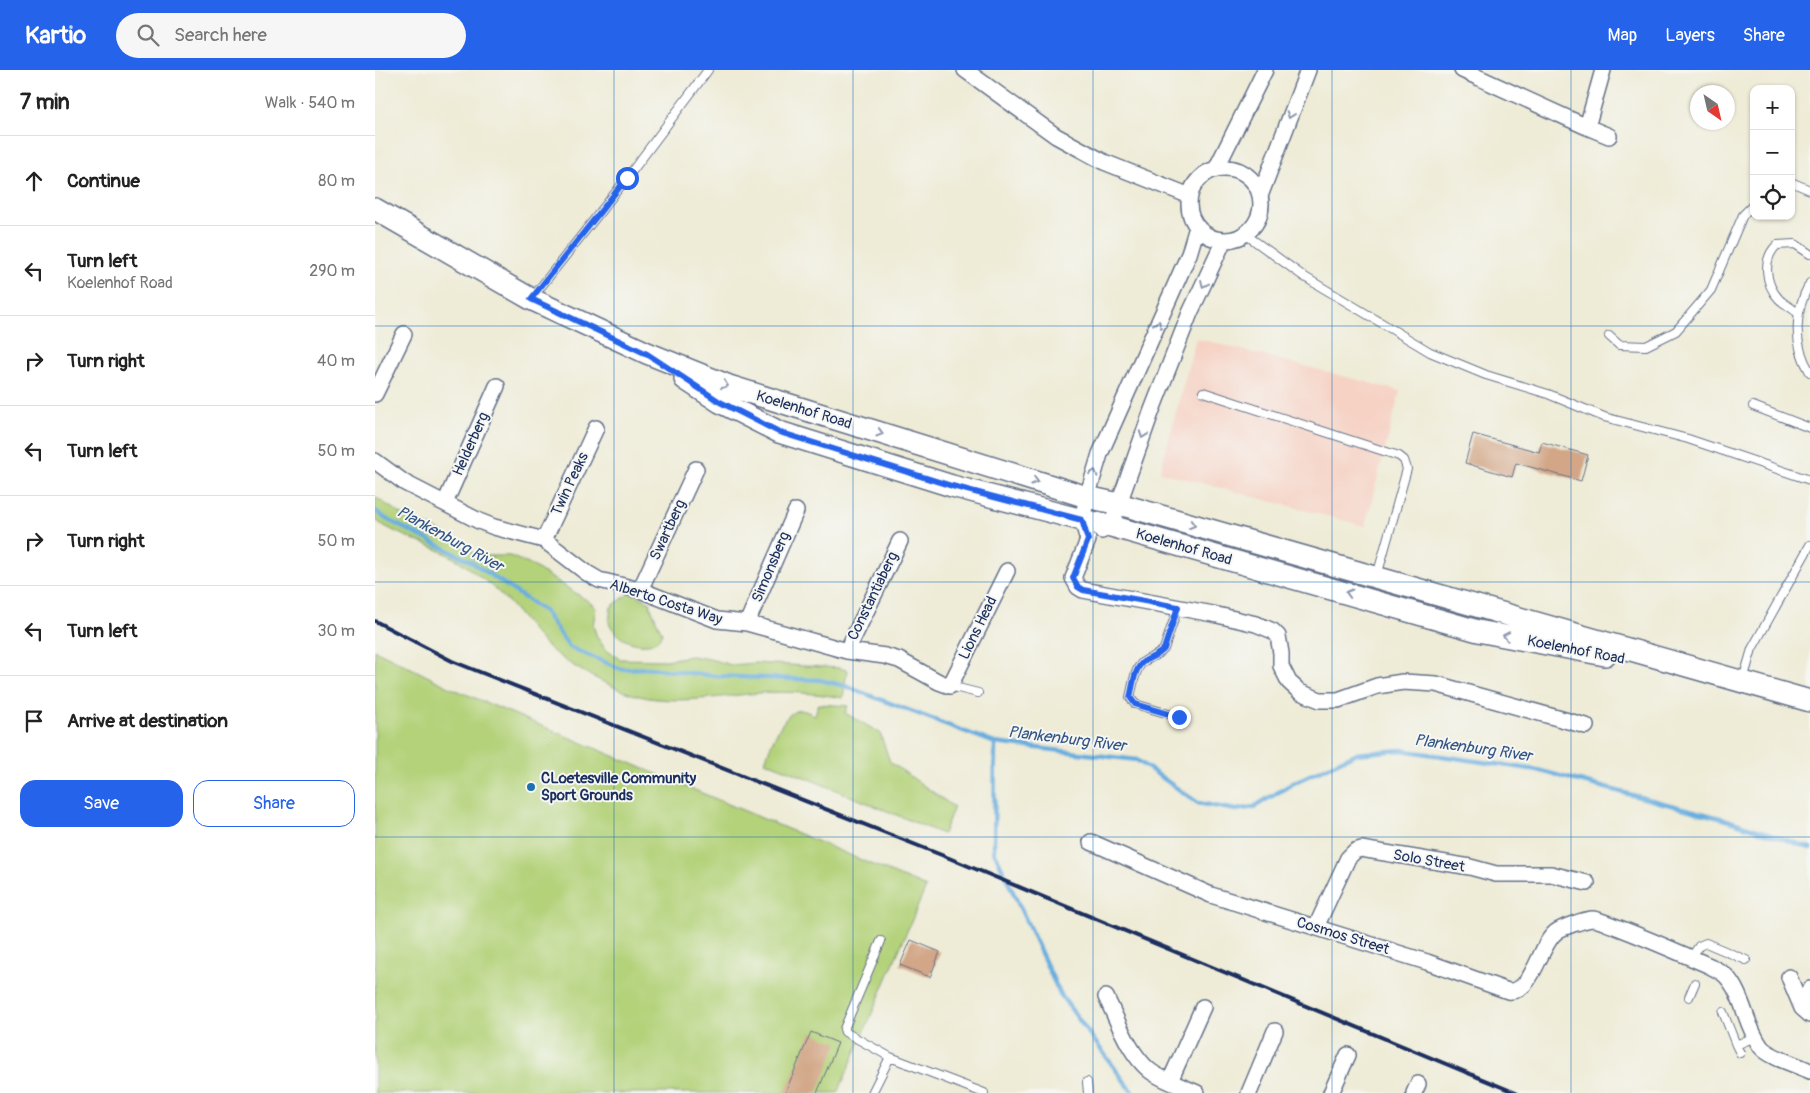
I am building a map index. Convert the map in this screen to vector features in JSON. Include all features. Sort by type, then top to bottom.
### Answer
[{"type":"main road","name":"Koelenhof Road","points":[[375,208],[531,299],[647,354],[729,386],[1087,497],[1119,504],[1810,701]]},
{"type":"main road","name":"Koelenhof Road","points":[[647,354],[720,402],[779,432],[1085,530],[1111,526],[1478,631],[1743,682]]},
{"type":"street","points":[[965,70],[1064,140],[1104,162],[1190,196]]},
{"type":"street","points":[[1216,169],[1265,70]]},
{"type":"street","points":[[1260,196],[1308,70]]},
{"type":"street","points":[[1462,70],[1609,136]]},
{"type":"street","points":[[1587,127],[1603,70]]},
{"type":"street","points":[[1227,168],[1244,174],[1256,185],[1261,206],[1259,217],[1245,234],[1235,239],[1214,239],[1197,227],[1191,217],[1190,196],[1199,179],[1216,169],[1227,168]]},
{"type":"street","points":[[1197,227],[1189,254],[1100,454],[1087,497],[1085,530],[1073,578],[1078,587],[1083,590],[1178,607],[1256,624],[1276,633],[1279,640],[1281,666],[1289,682],[1300,692],[1320,700],[1338,700],[1377,686],[1403,682],[1435,684],[1586,726]]},
{"type":"street","points":[[1111,526],[1152,410],[1190,313],[1224,240]]},
{"type":"street","points":[[375,394],[404,334]]},
{"type":"street","name":"Helderberg","points":[[445,503],[497,386]]},
{"type":"street","name":"Twin Peaks","points":[[544,540],[596,428]]},
{"type":"street","name":"Alberto Costa Way","points":[[375,461],[405,483],[493,527],[544,540],[599,580],[640,590],[717,620],[747,624],[847,652],[885,656],[899,660],[950,686]]},
{"type":"street","name":"Swartberg","points":[[640,590],[696,469]]},
{"type":"street","name":"Simonsberg","points":[[747,624],[796,511]]},
{"type":"street","name":"Constantiaberg","points":[[847,652],[900,540]]},
{"type":"street","name":"Lions Head","points":[[950,686],[1007,571]]},
{"type":"street","name":"Cosmos Street","points":[[1091,842],[1211,895],[1513,991],[1521,989],[1545,946],[1556,932],[1569,925],[1593,919],[1633,933],[1691,958]]},
{"type":"street","name":"Solo Street","points":[[1316,927],[1348,858],[1355,851],[1361,849],[1496,874],[1551,874],[1587,884]]},
{"type":"street","points":[[1691,958],[1710,966],[1726,976],[1735,991],[1755,1037],[1765,1051],[1810,1071]]},
{"type":"street","points":[[1789,978],[1806,1011]]},
{"type":"street","points":[[1806,1011],[1810,989]]},
{"type":"street","points":[[1106,997],[1132,1050],[1139,1060],[1150,1071],[1197,1093]]},
{"type":"street","points":[[1170,1081],[1203,1007]]},
{"type":"street","points":[[1249,1093],[1275,1031]]},
{"type":"street","points":[[1331,1093],[1347,1055]]},
{"type":"lane","points":[[531,299],[627,178],[709,70]]},
{"type":"lane","points":[[1795,184],[1810,190]]},
{"type":"lane","points":[[1609,336],[1619,345],[1646,346],[1676,331],[1711,290],[1743,215],[1750,208]]},
{"type":"lane","points":[[1245,234],[1303,276],[1430,352],[1486,375],[1548,394],[1604,416],[1688,439],[1810,480]]},
{"type":"lane","points":[[1798,313],[1778,298],[1770,284],[1766,271],[1770,251],[1777,245],[1795,244],[1810,254]]},
{"type":"lane","points":[[1810,283],[1798,313],[1798,344],[1802,360],[1810,372]]},
{"type":"lane","points":[[1203,392],[1399,456],[1404,460],[1407,469],[1377,578]]},
{"type":"lane","points":[[1753,406],[1810,428]]},
{"type":"lane","points":[[1743,682],[1752,650],[1810,546]]},
{"type":"lane","points":[[1178,607],[1164,649],[1160,654],[1139,666],[1130,697],[1135,704],[1179,717]]},
{"type":"lane","name":"Alberto Costa Way","points":[[950,686],[978,693]]},
{"type":"lane","points":[[881,941],[844,1031],[890,1057],[984,1093]]},
{"type":"lane","points":[[1691,958],[1699,946],[1706,943],[1747,960]]},
{"type":"lane","points":[[1689,997],[1695,983]]},
{"type":"lane","points":[[1723,1012],[1738,1049],[1755,1037]]},
{"type":"lane","points":[[872,1093],[890,1057]]},
{"type":"lane","points":[[1087,1082],[1088,1093]]},
{"type":"shaded area","points":[[1196,338],[1400,391],[1365,526],[1160,472]]},
{"type":"green space","points":[[375,497],[404,516],[438,530],[476,554],[510,556],[533,566],[588,601],[596,608],[593,625],[597,637],[606,650],[620,659],[666,660],[691,656],[731,665],[755,663],[839,668],[847,670],[843,698],[780,692],[668,700],[639,696],[607,684],[563,659],[549,648],[502,596],[460,561],[381,524],[375,519]]},
{"type":"green space","points":[[630,593],[651,602],[650,606],[662,633],[655,642],[643,644],[630,642],[618,635],[609,623],[611,607]]},
{"type":"green space","name":"CLoetesville Community Sport Grounds","points":[[375,650],[449,687],[926,887],[838,1093],[375,1093]]},
{"type":"green space","points":[[818,704],[848,706],[845,713],[880,733],[890,762],[954,807],[943,834],[765,761],[778,731],[788,716],[800,710],[815,715]]},
{"type":"building","points":[[1473,434],[1539,452],[1542,442],[1588,455],[1581,481],[1516,463],[1512,477],[1465,463]]},
{"type":"building","points":[[911,940],[940,952],[930,977],[900,965]]},
{"type":"building","points":[[811,1032],[838,1043],[817,1093],[785,1093]]},
{"type":"waterway","name":"Plankenburg River","points":[[375,510],[386,519],[470,561],[544,611],[569,647],[621,669],[649,668],[715,676],[820,680],[845,686],[995,743],[1137,760],[1198,803],[1236,810],[1254,807],[1295,782],[1355,754],[1401,750],[1537,770],[1724,819],[1810,848]]},
{"type":"waterway","points":[[995,743],[994,851],[1060,994],[1133,1093]]},
{"type":"railway","points":[[375,621],[452,661],[949,858],[1516,1093]]},
{"type":"place","name":"CLoetesville Community Sport Grounds","points":[[531,787]]},
{"type":"route","points":[[627,178],[531,299],[647,354],[720,402],[779,432],[952,486],[1082,520],[1088,540],[1073,578],[1078,587],[1083,590],[1178,607],[1164,649],[1160,654],[1139,666],[1130,697],[1135,704],[1179,717]]}]
